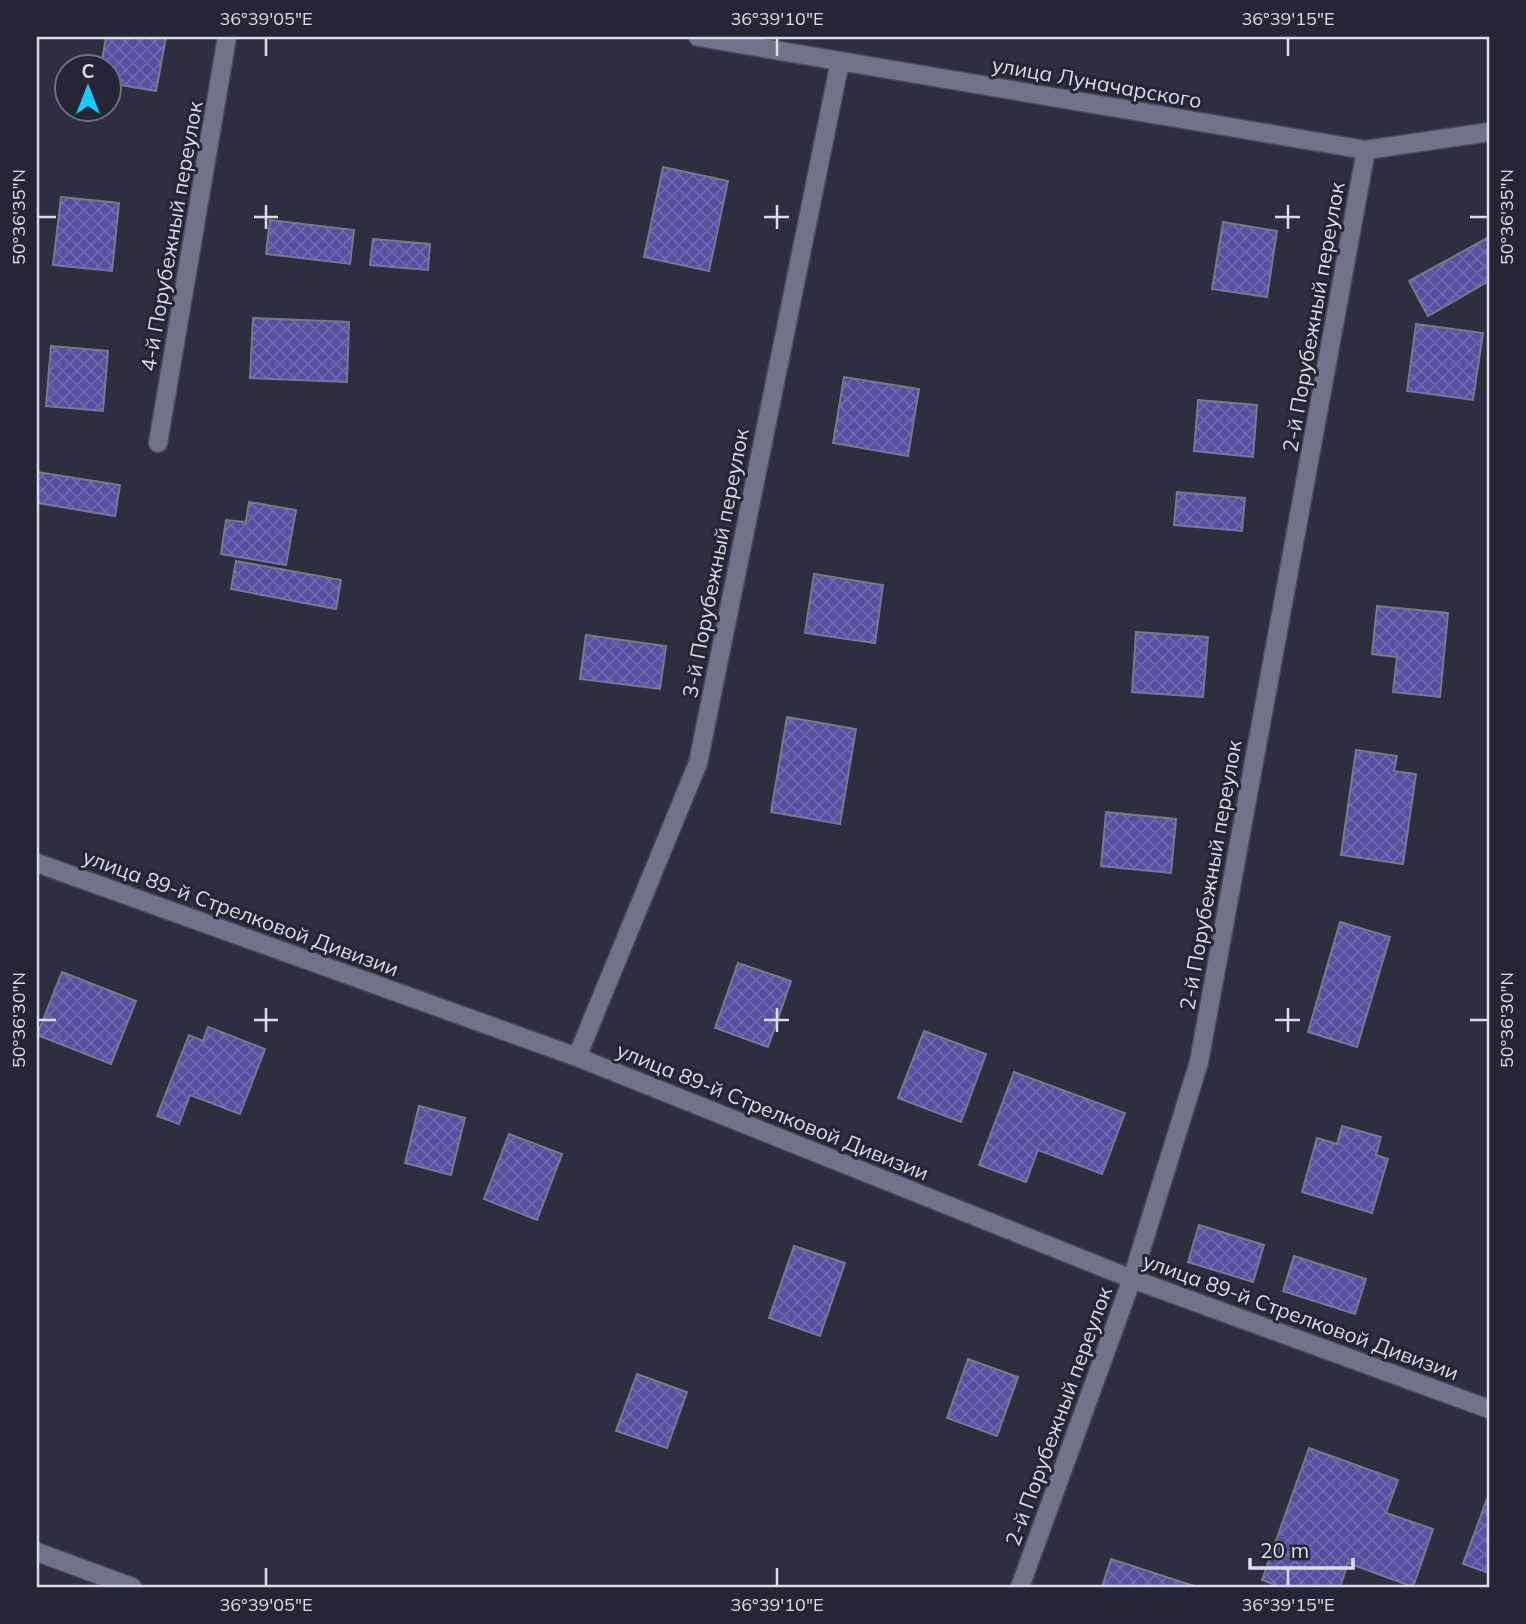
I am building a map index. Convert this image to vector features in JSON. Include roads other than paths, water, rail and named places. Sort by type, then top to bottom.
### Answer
[{"type":"street","name":"4-й Порубежный переулок","points":[[158,443],[228,37]]},
{"type":"street","name":"улица Луначарского","points":[[698,37],[1366,150],[1489,132]]},
{"type":"street","name":"3-й Порубежный переулок","points":[[577,1057],[698,763],[840,61]]},
{"type":"street","name":"2-й Порубежный переулок","points":[[1020,1587],[1132,1279],[1199,1062],[1366,150]]},
{"type":"street","name":"улица 89-й Стрелковой Дивизии","points":[[37,863],[577,1057],[1132,1279],[1489,1409]]},
{"type":"street","points":[[37,1552],[132,1587]]}]
